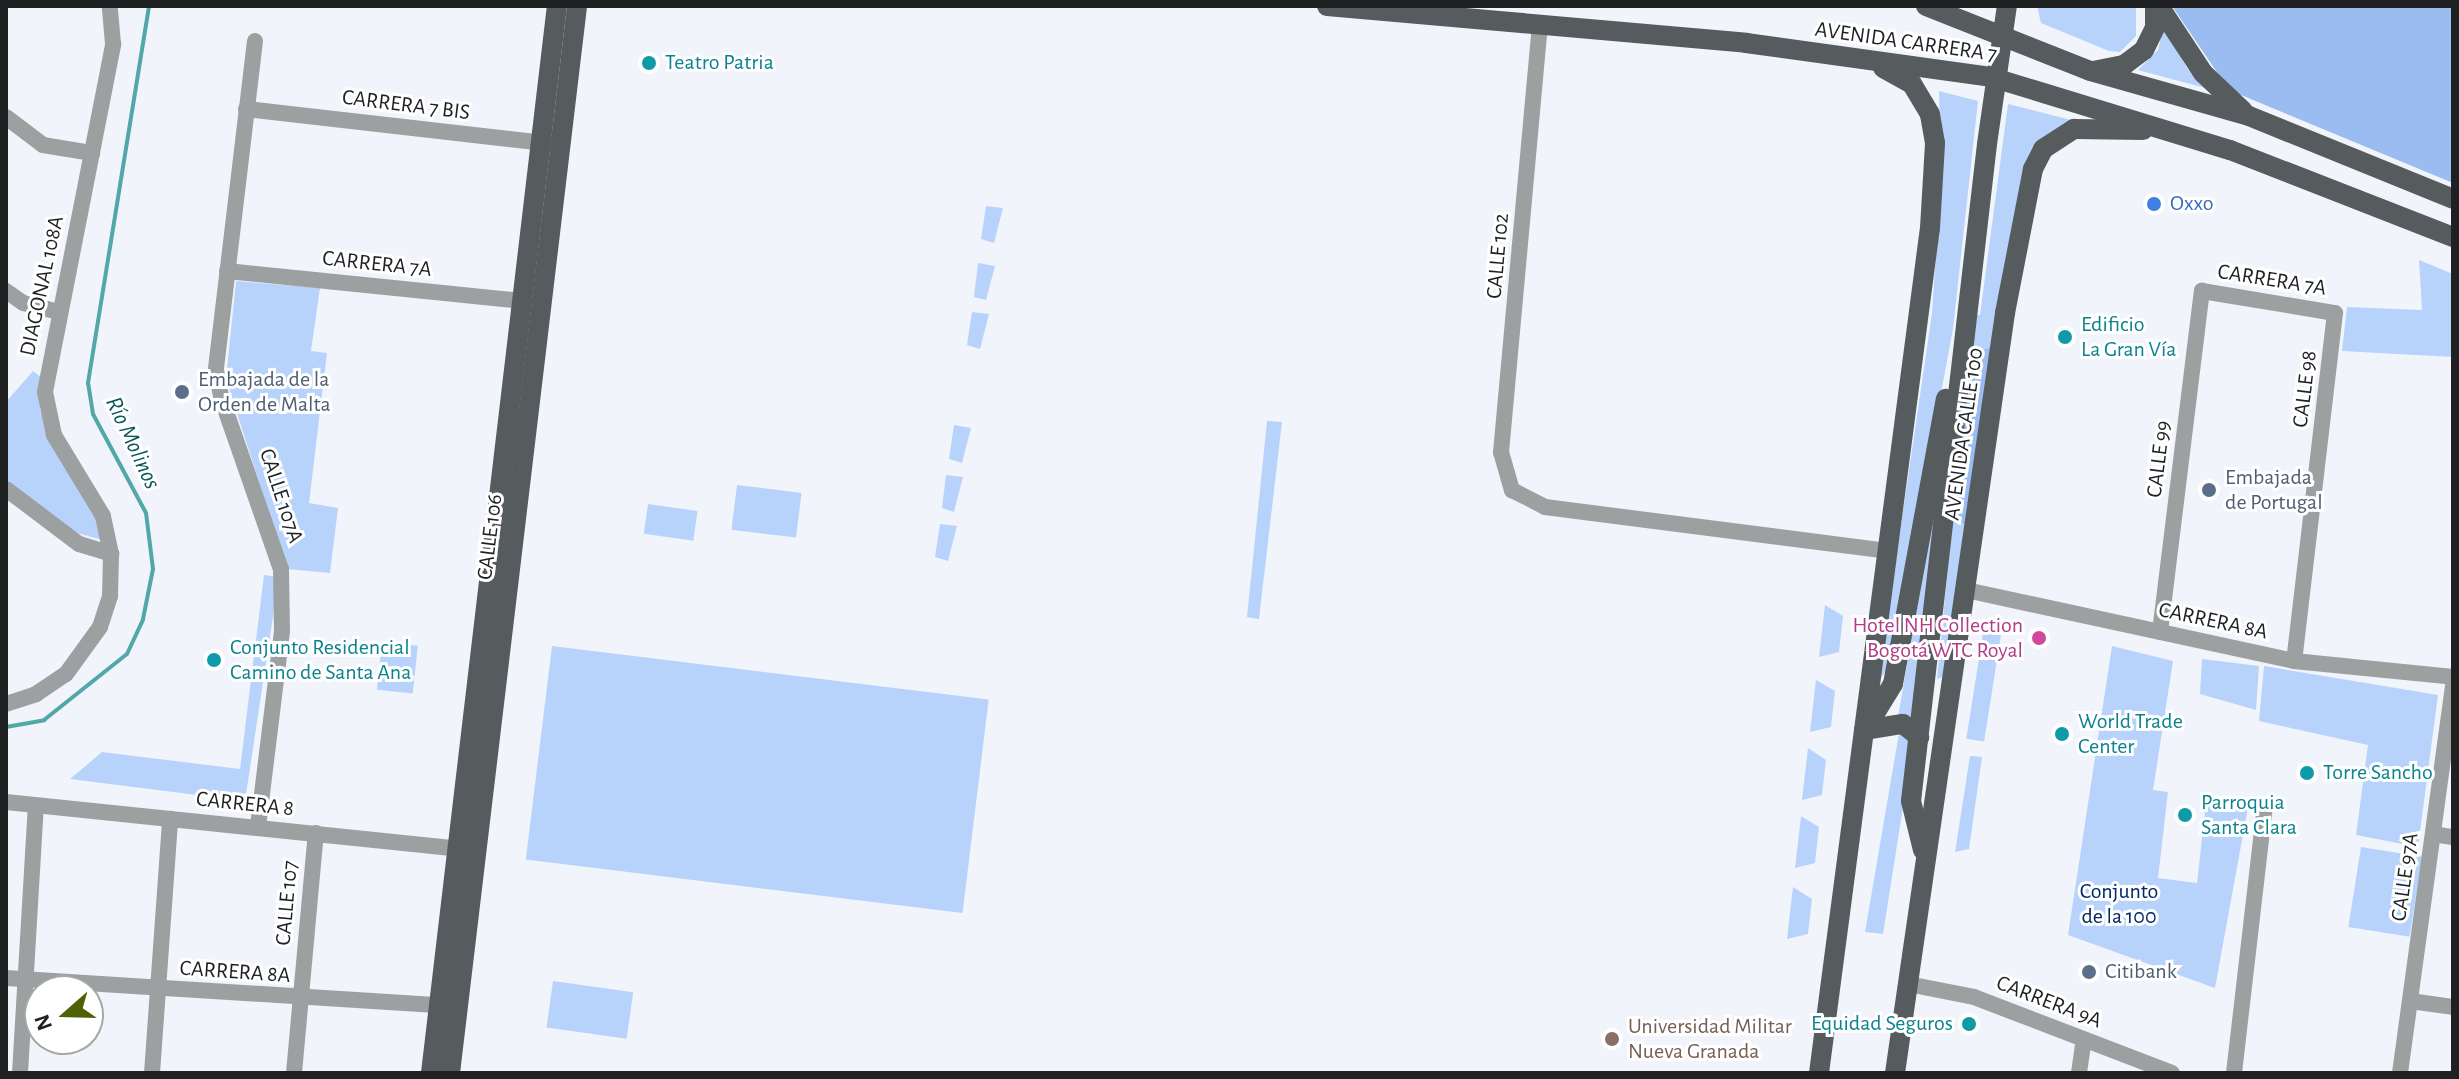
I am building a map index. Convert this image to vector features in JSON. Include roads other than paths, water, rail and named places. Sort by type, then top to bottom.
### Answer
[{"type":"main road","name":"CALLE 106","points":[[431,1073],[439,1008],[467,852],[550,144],[557,6]]},
{"type":"main road","name":"CALLE 106","points":[[450,1073],[459,1001],[467,852],[522,301],[577,6]]},
{"type":"main road","name":"AVENIDA CARRERA 7","points":[[1327,6],[1540,24],[1991,77],[2169,131],[2453,237]]},
{"type":"main road","name":"AVENIDA CARRERA 7","points":[[1926,6],[2090,71],[2249,116],[2453,199]]},
{"type":"main road","name":"AVENIDA CALLE 100","points":[[1926,862],[1911,801],[1965,309],[2007,6]]},
{"type":"main road","points":[[2090,71],[2124,65],[2144,50],[2155,27],[2157,6]]},
{"type":"main road","points":[[2157,6],[2203,73],[2249,116]]},
{"type":"main road","name":"AVENIDA CALLE 100","points":[[1819,1073],[1924,300],[1935,143],[1920,92],[1864,60]]},
{"type":"main road","name":"AVENIDA CALLE 100","points":[[1895,1073],[2005,313],[2037,158],[2051,141],[2084,127],[2169,131]]},
{"type":"main road","name":"AVENIDA CALLE 100","points":[[1864,730],[1893,684],[1965,309]]},
{"type":"main road","points":[[1925,690],[1945,729]]},
{"type":"main road","points":[[1864,730],[1903,724],[1919,737]]},
{"type":"street","name":"DIAGONAL 108A","points":[[6,704],[36,694],[66,674],[86,651],[110,596],[111,554],[94,494],[65,455],[46,413],[47,371],[113,44],[110,6]]},
{"type":"street","name":"CALLE 102","points":[[1540,24],[1501,452],[1512,490],[1545,507],[1889,551]]},
{"type":"street","name":"CALLE 107A","points":[[255,41],[227,271],[219,385],[281,569],[282,631],[258,827]]},
{"type":"street","name":"CARRERA 7 BIS","points":[[246,109],[550,144]]},
{"type":"street","points":[[6,117],[43,145],[92,153]]},
{"type":"street","name":"CARRERA 7A","points":[[227,271],[522,301]]},
{"type":"street","points":[[6,291],[23,303],[59,312]]},
{"type":"street","name":"CARRERA 7A","points":[[2202,291],[2335,313]]},
{"type":"street","name":"CALLE 99","points":[[2160,632],[2202,291]]},
{"type":"street","name":"CALLE 98","points":[[2294,661],[2335,313]]},
{"type":"street","points":[[6,489],[79,544],[111,554]]},
{"type":"street","name":"CARRERA 8A","points":[[1966,590],[2294,661],[2453,677]]},
{"type":"street","name":"CALLE 97A","points":[[2400,1073],[2453,687]]},
{"type":"street","name":"CARRERA 8","points":[[6,802],[316,833],[467,852]]},
{"type":"street","points":[[27,975],[36,805]]},
{"type":"street","points":[[2234,1073],[2264,812]]},
{"type":"street","points":[[152,1073],[170,819]]},
{"type":"street","name":"CALLE 107","points":[[294,1073],[316,833]]},
{"type":"street","points":[[2433,834],[2453,837]]},
{"type":"street","name":"CARRERA 8A","points":[[104,984],[439,1008],[459,1001]]},
{"type":"street","name":"CARRERA 9A","points":[[1908,984],[1974,997],[2172,1073]]},
{"type":"street","points":[[2410,1001],[2453,1007]]},
{"type":"street","points":[[20,1073],[24,1019]]},
{"type":"street","points":[[2079,1073],[2084,1039]]},
{"type":"waterway","name":"Río Molinos","points":[[6,727],[44,720],[127,654],[143,619],[153,569],[146,513],[93,414],[88,383],[149,6]]},
{"type":"place","name":"Teatro Patria","points":[[649,63]]},
{"type":"place","name":"Oxxo","points":[[2154,204]]},
{"type":"place","name":"Edificio La Gran Vía","points":[[2065,337]]},
{"type":"place","name":"Embajada de la Orden de Malta","points":[[182,392]]},
{"type":"place","name":"Embajada de Portugal","points":[[2209,490]]},
{"type":"place","name":"Hotel NH Collection Bogotá WTC Royal","points":[[2039,638]]},
{"type":"place","name":"Conjunto Residencial Camino de Santa Ana","points":[[214,660]]},
{"type":"place","name":"World Trade Center","points":[[2062,734]]},
{"type":"place","name":"Torre Sancho","points":[[2307,773]]},
{"type":"place","name":"Parroquia Santa Clara","points":[[2185,815]]},
{"type":"place","name":"Citibank","points":[[2089,972]]},
{"type":"place","name":"Equidad Seguros","points":[[1969,1024]]},
{"type":"place","name":"Universidad Militar Nueva Granada","points":[[1612,1039]]},
{"type":"park label","name":"Conjunto de la 100","points":[[2119,904]]}]
